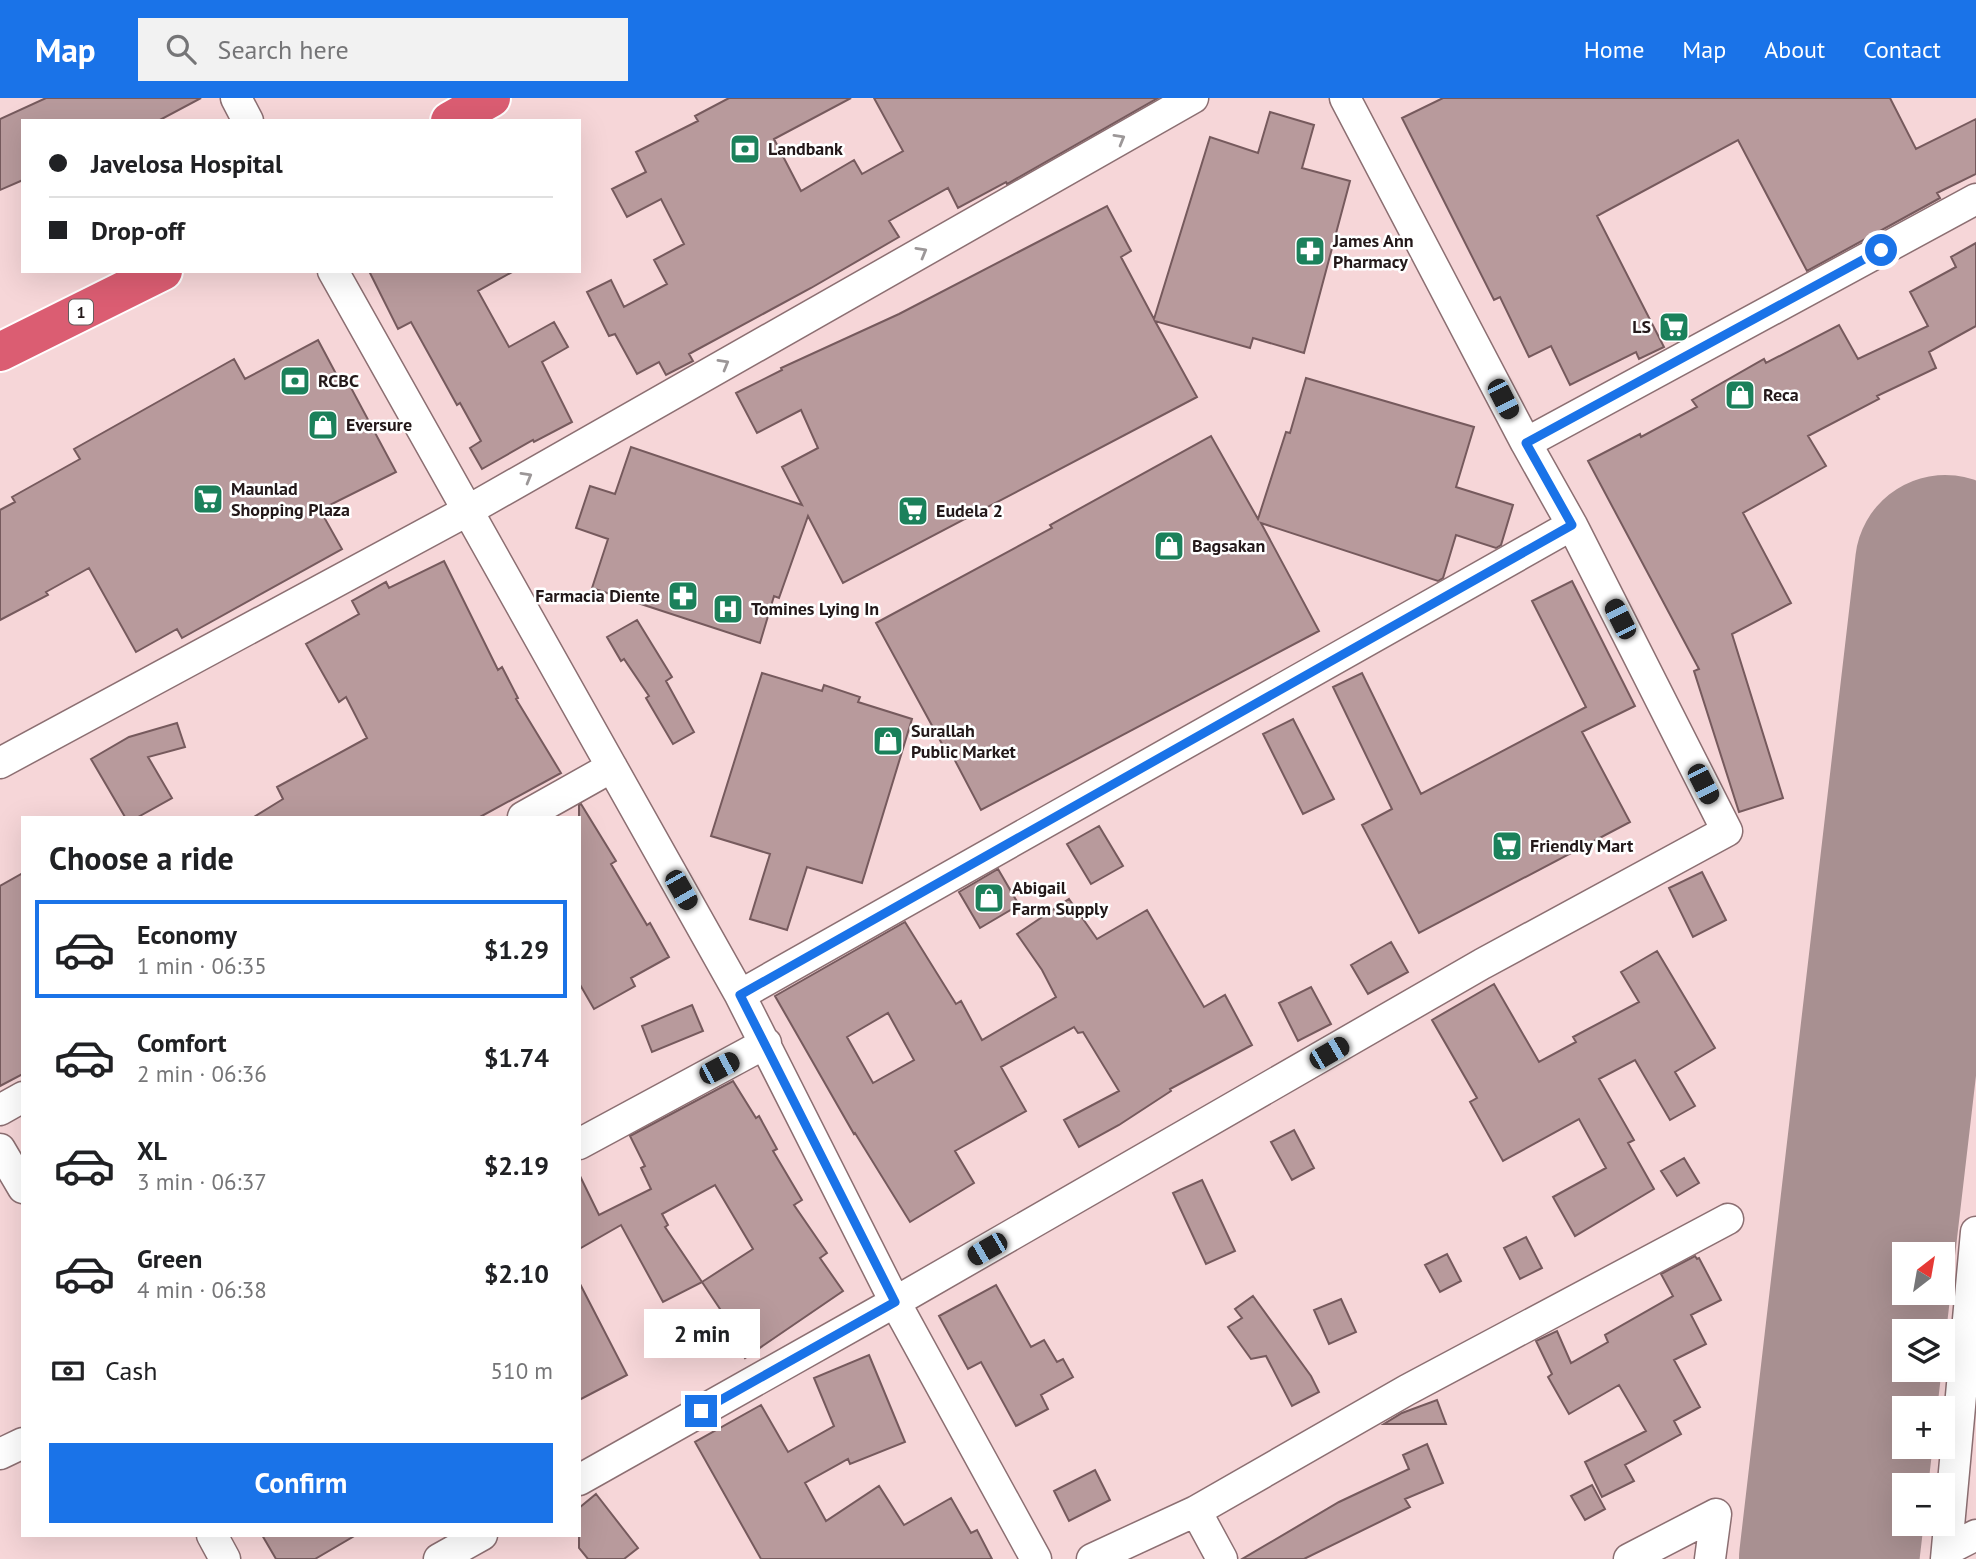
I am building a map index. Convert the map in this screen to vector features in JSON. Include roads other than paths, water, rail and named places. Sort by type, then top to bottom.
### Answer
[{"type":"highway","points":[[454,119],[491,98]]},
{"type":"highway","name":"1","points":[[0,352],[159,273]]},
{"type":"street","points":[[236,98],[247,119]]},
{"type":"street","points":[[0,763],[467,511],[1193,98]]},
{"type":"street","points":[[581,1479],[895,1302],[1482,964],[1727,831],[1572,525],[1526,443],[1345,98]]},
{"type":"street","points":[[1526,443],[1976,199]]},
{"type":"street","points":[[333,273],[740,995],[895,1302],[1036,1559]]},
{"type":"street","points":[[740,995],[1572,525]]},
{"type":"street","points":[[525,816],[612,767]]},
{"type":"street","points":[[581,1143],[766,1043]]},
{"type":"street","points":[[0,1110],[21,1098]]},
{"type":"street","points":[[0,1149],[21,1185]]},
{"type":"street","points":[[1092,1559],[1196,1511],[1407,1390],[1728,1219]]},
{"type":"street","points":[[1947,1555],[1976,1232]]},
{"type":"street","points":[[0,1454],[21,1444]]},
{"type":"street","points":[[1196,1511],[1222,1559]]},
{"type":"street","points":[[1629,1559],[1716,1514],[1710,1559]]},
{"type":"street","points":[[1947,1555],[1976,1535]]},
{"type":"street","points":[[213,1537],[225,1559]]},
{"type":"street","points":[[439,1559],[478,1537]]},
{"type":"place","name":"Landbank","points":[[745,149]]},
{"type":"place","name":"James Ann Pharmacy","points":[[1310,251]]},
{"type":"place","name":"LS","points":[[1674,327]]},
{"type":"place","name":"RCBC","points":[[295,381]]},
{"type":"place","name":"Reca","points":[[1740,395]]},
{"type":"place","name":"Eversure","points":[[323,425]]},
{"type":"place","name":"Maunlad Shopping Plaza","points":[[208,499]]},
{"type":"place","name":"Eudela 2","points":[[913,511]]},
{"type":"place","name":"Bagsakan","points":[[1169,546]]},
{"type":"place","name":"Farmacia Diente","points":[[683,596]]},
{"type":"place","name":"Tomines Lying In","points":[[728,609]]},
{"type":"place","name":"Surallah Public Market","points":[[888,741]]},
{"type":"place","name":"Friendly Mart","points":[[1507,846]]},
{"type":"place","name":"Abigail Farm Supply","points":[[989,898]]}]
